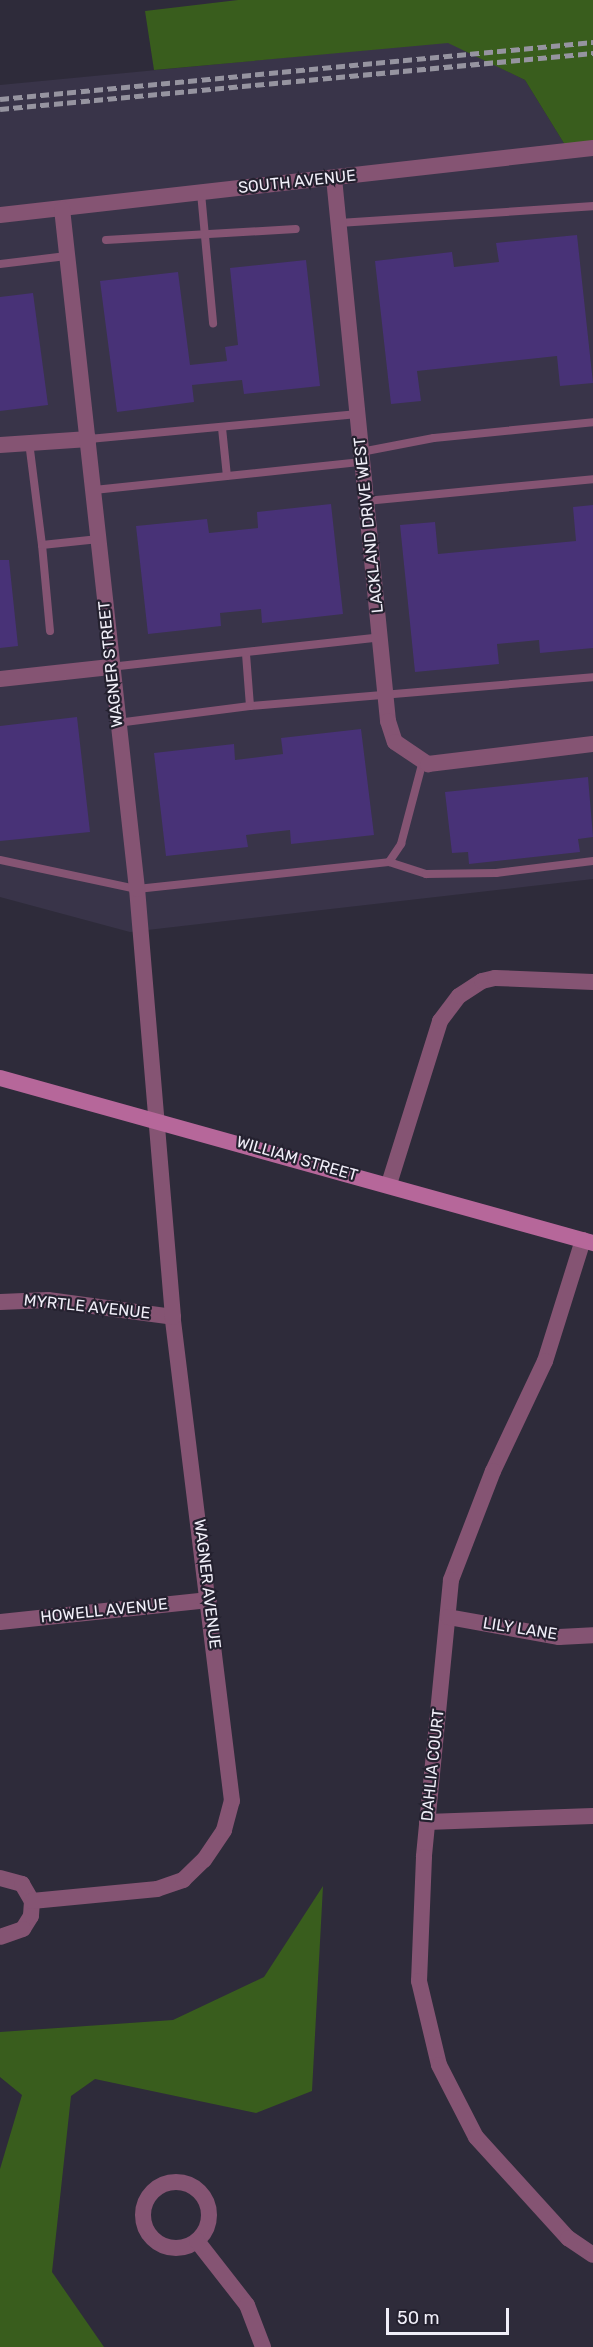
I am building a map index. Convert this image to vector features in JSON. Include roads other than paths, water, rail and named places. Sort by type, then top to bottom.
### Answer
[{"type":"main road","name":"WILLIAM STREET","points":[[0,1078],[389,1184],[588,1242]]},
{"type":"street","name":"SOUTH AVENUE","points":[[0,216],[593,148]]},
{"type":"street","name":"LACKLAND DRIVE WEST","points":[[334,178],[386,693],[395,742],[423,761]]},
{"type":"street","name":"WAGNER STREET","points":[[62,209],[100,539],[110,667],[137,889],[158,1120]]},
{"type":"street","points":[[0,445],[29,441],[89,439]]},
{"type":"street","points":[[0,680],[110,667]]},
{"type":"street","points":[[423,761],[428,764],[517,756],[593,744]]},
{"type":"street","points":[[389,1184],[440,1021],[459,996],[482,981],[495,978],[593,982]]},
{"type":"street","name":"WAGNER AVENUE","points":[[32,1901],[157,1889],[183,1880],[204,1860],[224,1830],[232,1801],[230,1769],[173,1317],[158,1120]]},
{"type":"street","name":"DAHLIA COURT","points":[[588,1242],[545,1361],[493,1471],[451,1580],[427,1822],[419,1981],[440,2065],[476,2137],[568,2238],[593,2255]]},
{"type":"street","name":"MYRTLE AVENUE","points":[[0,1302],[48,1300],[173,1317]]},
{"type":"street","name":"HOWELL AVENUE","points":[[0,1622],[209,1600]]},
{"type":"street","name":"LILY LANE","points":[[448,1617],[559,1637],[593,1635]]},
{"type":"street","points":[[427,1822],[593,1816]]},
{"type":"street","points":[[0,1878],[22,1884],[32,1901],[31,1916],[23,1929],[0,1937]]},
{"type":"street","points":[[197,2241],[247,2305],[263,2347]]},
{"type":"lane","points":[[201,193],[213,323]]},
{"type":"lane","points":[[339,223],[593,206]]},
{"type":"lane","points":[[106,240],[204,232],[296,230]]},
{"type":"lane","points":[[0,264],[67,256]]},
{"type":"lane","points":[[89,439],[358,414]]},
{"type":"lane","points":[[94,490],[227,476],[362,457],[435,438],[593,422]]},
{"type":"lane","points":[[222,428],[227,476]]},
{"type":"lane","points":[[29,441],[50,631]]},
{"type":"lane","points":[[366,501],[593,479]]},
{"type":"lane","points":[[42,545],[100,539]]},
{"type":"lane","points":[[110,667],[246,654],[380,637]]},
{"type":"lane","points":[[246,654],[250,706]]},
{"type":"lane","points":[[117,723],[250,706],[593,676]]},
{"type":"lane","points":[[389,862],[401,844],[423,761]]},
{"type":"lane","points":[[0,860],[137,889],[389,862],[426,874],[496,873],[593,861]]},
{"type":"railway","points":[[0,99],[593,42]]},
{"type":"railway","points":[[0,109],[593,53]]}]
